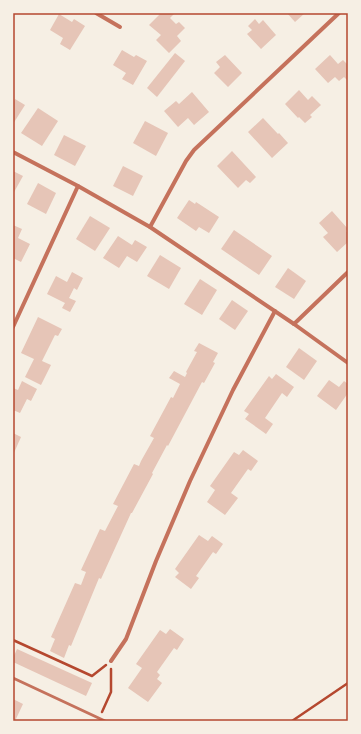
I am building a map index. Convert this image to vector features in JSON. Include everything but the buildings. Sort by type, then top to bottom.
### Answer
[{"type":"street","points":[[96,13],[120,27]]},
{"type":"street","points":[[150,227],[186,161],[194,150],[339,13]]},
{"type":"street","points":[[13,152],[78,186],[150,227],[294,324],[348,363]]},
{"type":"street","points":[[13,327],[78,186]]},
{"type":"street","points":[[294,324],[348,272]]},
{"type":"street","points":[[111,661],[126,639],[156,560],[190,481],[233,390],[275,311]]},
{"type":"lane","points":[[13,678],[105,721]]},
{"type":"path","points":[[13,640],[92,676],[111,661]]},
{"type":"path","points":[[100,718],[111,692],[111,661]]},
{"type":"path","points":[[292,721],[348,683]]}]
